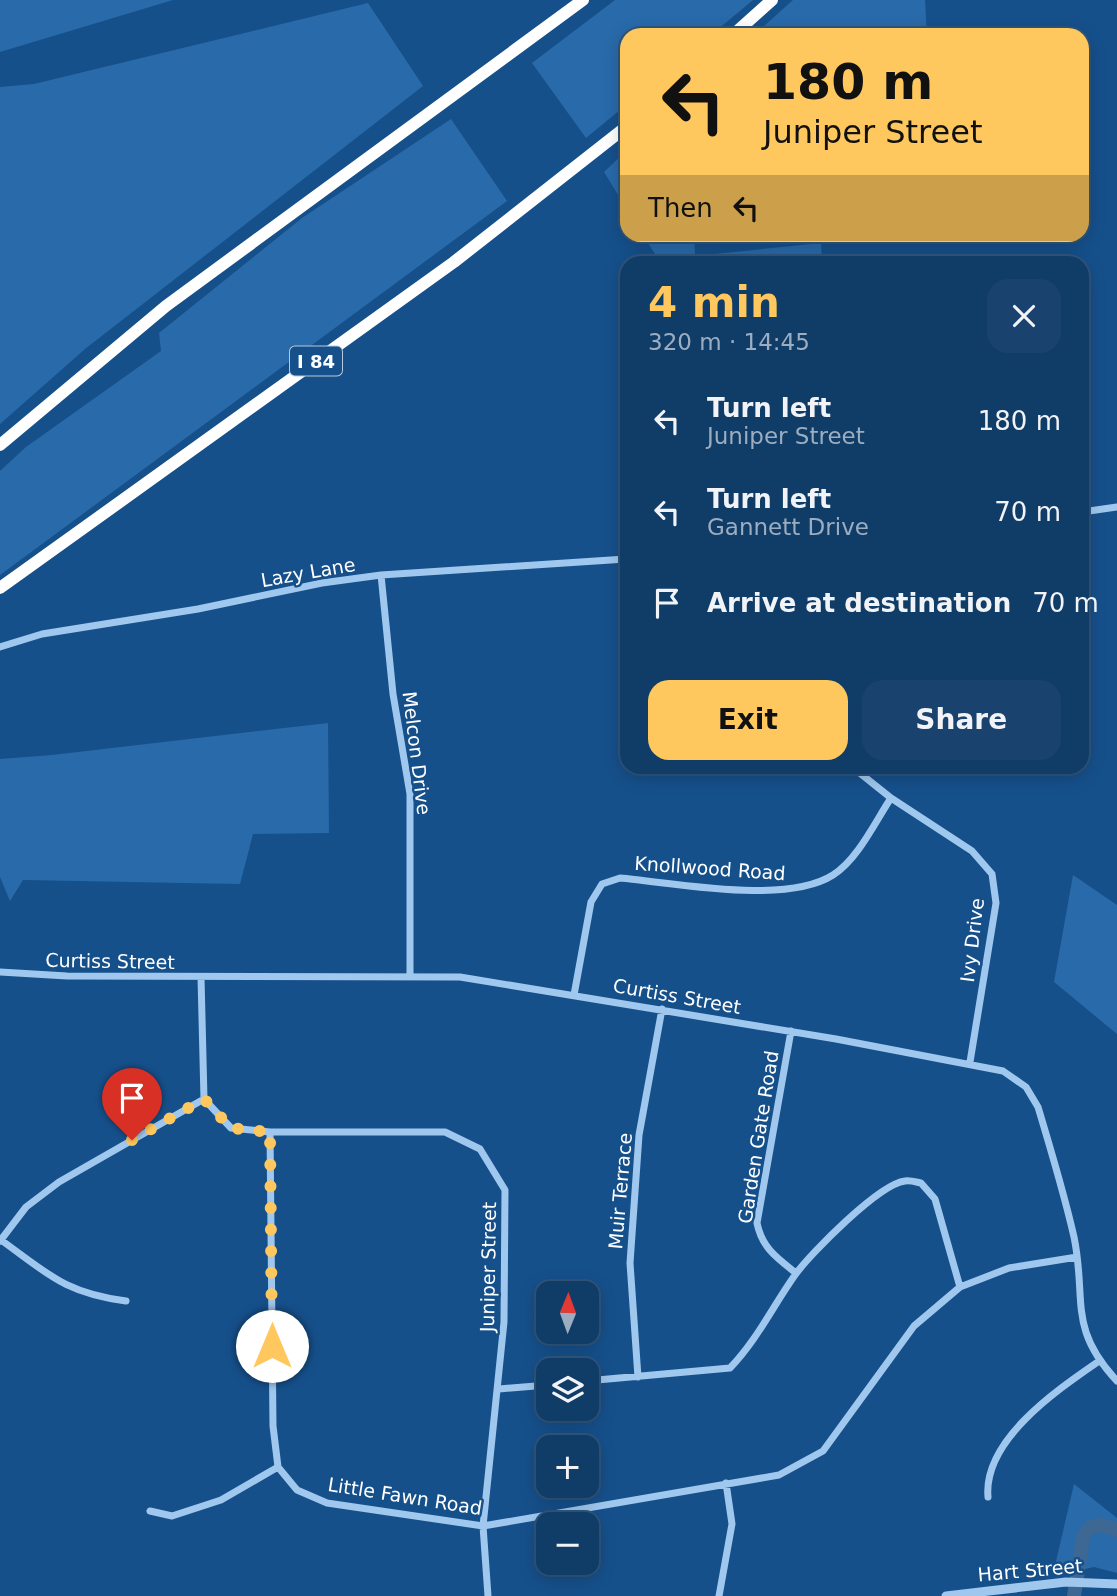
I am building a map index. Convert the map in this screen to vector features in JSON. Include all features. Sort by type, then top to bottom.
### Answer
[{"type":"highway","points":[[0,445],[166,306],[583,0]]},
{"type":"highway","points":[[741,28],[772,0]]},
{"type":"highway","name":"I 84","points":[[0,588],[465,254],[620,132]]},
{"type":"street","points":[[1089,511],[1117,507]]},
{"type":"street","name":"Lazy Lane","points":[[0,647],[42,634],[381,575],[620,559]]},
{"type":"street","name":"Melcon Drive","points":[[381,575],[393,694],[410,794],[410,976]]},
{"type":"street","name":"Ivy Drive","points":[[861,774],[891,798],[972,851],[992,874],[996,903],[970,1062]]},
{"type":"street","name":"Knollwood Road","points":[[574,995],[591,902],[602,884],[620,878],[776,892],[807,887],[834,874],[841,867],[891,798]]},
{"type":"street","name":"Curtiss Street","points":[[0,972],[201,977],[460,977],[970,1062],[1014,1077],[1033,1096],[1067,1207],[1077,1257],[1084,1330],[1099,1361],[1117,1381]]},
{"type":"street","points":[[126,1301],[96,1297],[63,1286],[1,1241],[26,1208],[59,1182],[204,1099],[201,977]]},
{"type":"street","name":"Muir Terrace","points":[[638,1377],[630,1263],[639,1135],[662,1009]]},
{"type":"street","name":"Garden Gate Road","points":[[791,1031],[757,1223],[760,1238],[768,1252],[796,1273]]},
{"type":"street","name":"Juniper Street","points":[[204,1099],[231,1128],[270,1132],[445,1132],[480,1149],[505,1190],[504,1322],[483,1526],[488,1596]]},
{"type":"street","points":[[150,1511],[172,1516],[221,1500],[278,1468],[273,1426],[270,1132]]},
{"type":"street","points":[[599,1380],[730,1367],[748,1350],[796,1273],[843,1223],[896,1183],[907,1180],[921,1183],[935,1199],[960,1287]]},
{"type":"street","name":"Little Fawn Road","points":[[278,1468],[297,1490],[327,1503],[483,1526],[779,1475],[823,1451],[914,1326],[960,1287],[1009,1268],[1077,1257]]},
{"type":"street","points":[[988,1497],[989,1474],[1005,1443],[1039,1408],[1099,1361]]},
{"type":"street","points":[[499,1389],[536,1386]]},
{"type":"street","points":[[719,1596],[732,1524],[726,1483]]},
{"type":"street","name":"Hart Street","points":[[946,1596],[1066,1582],[1117,1584]]},
{"type":"shaded area","points":[[0,0],[173,0],[0,52]]},
{"type":"shaded area","points":[[615,0],[753,0],[719,28],[620,28],[620,110],[586,138],[532,63]]},
{"type":"shaded area","points":[[793,0],[925,0],[927,28],[762,28]]},
{"type":"shaded area","points":[[368,3],[423,86],[85,349],[0,424],[0,87],[34,84]]},
{"type":"shaded area","points":[[451,119],[507,201],[0,575],[0,471],[26,447],[161,351],[159,333],[302,218]]},
{"type":"shaded area","points":[[620,157],[620,198],[604,172]]},
{"type":"shaded area","points":[[647,242],[694,242],[695,256],[656,256]]},
{"type":"shaded area","points":[[821,243],[822,256],[695,256]]},
{"type":"shaded area","points":[[328,723],[329,833],[253,834],[240,884],[23,880],[10,901],[0,877],[0,759]]},
{"type":"shaded area","points":[[1073,875],[1117,905],[1117,1034],[1054,982]]},
{"type":"shaded area","points":[[1074,1484],[1117,1518],[1117,1573],[1094,1567],[1063,1574],[1054,1570]]},
{"type":"waterway","points":[[1074,1596],[1083,1537],[1090,1527],[1102,1525],[1117,1530]]},
{"type":"route","points":[[132,1140],[204,1099],[231,1128],[270,1132],[272,1346]]}]
